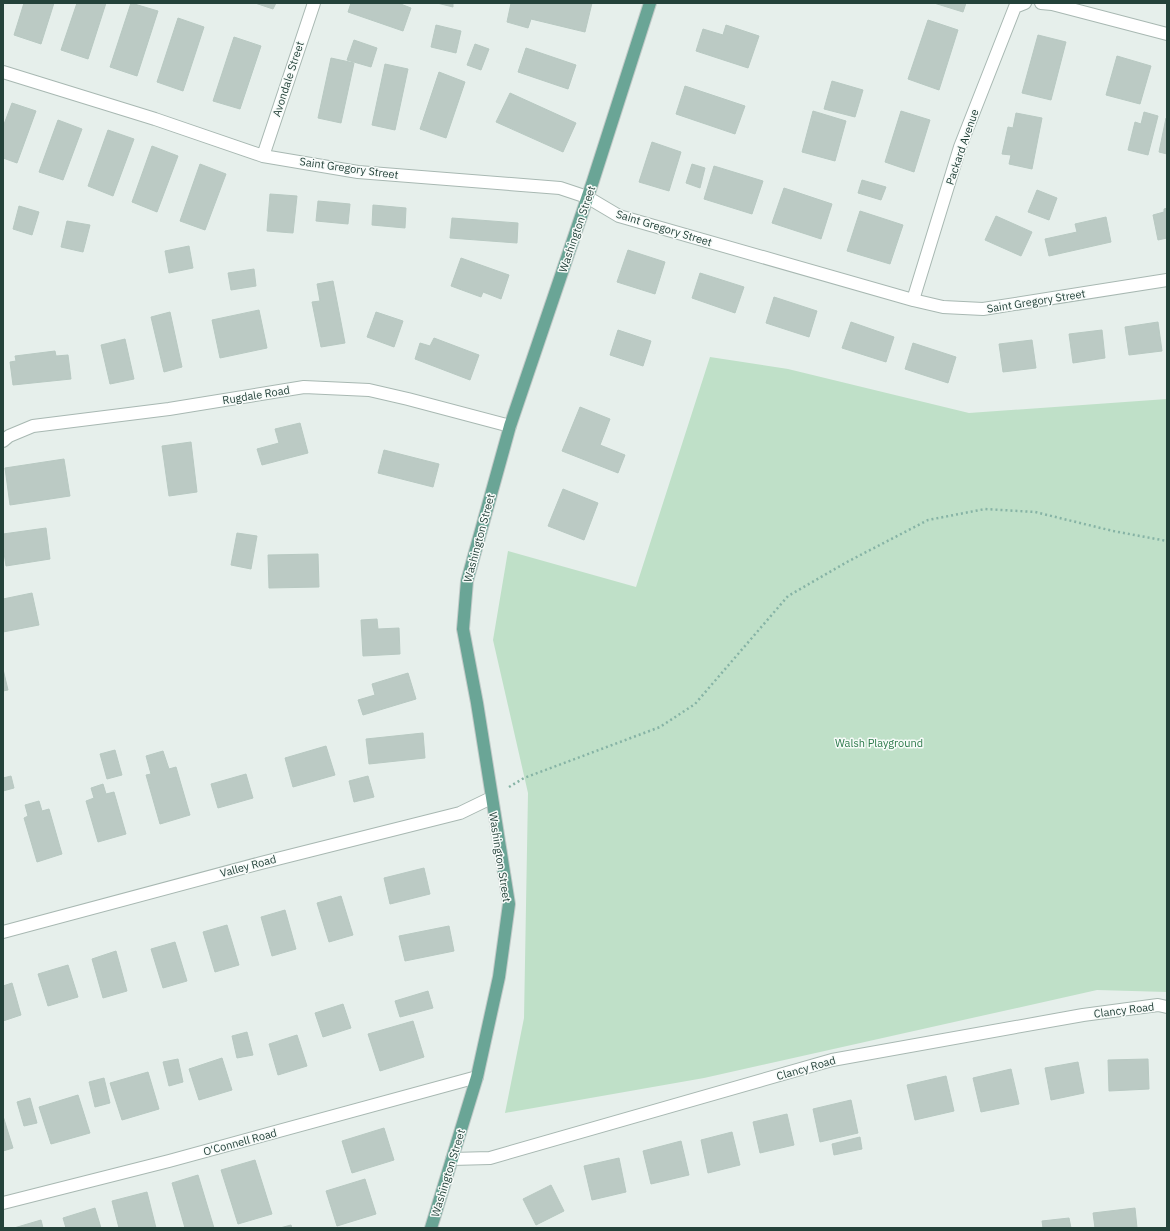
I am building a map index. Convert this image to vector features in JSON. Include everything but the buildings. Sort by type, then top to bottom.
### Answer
[{"type":"main road","name":"Washington Street","points":[[431,1228],[477,1077],[499,978],[509,904],[463,629],[467,580],[510,426],[587,198],[650,3]]},
{"type":"street","name":"Avondale Street","points":[[263,156],[314,3]]},
{"type":"street","name":"Packard Avenue","points":[[913,300],[960,147],[1015,7],[1026,3]]},
{"type":"street","points":[[1041,3],[1052,4],[1167,34]]},
{"type":"street","name":"Saint Gregory Street","points":[[3,72],[155,119],[263,156],[358,172],[560,188],[587,198],[619,216],[913,300],[943,307],[983,309],[1167,280]]},
{"type":"street","name":"Rugdale Road","points":[[3,441],[8,436],[33,426],[169,409],[304,387],[369,390],[408,398],[510,426]]},
{"type":"street","name":"Valley Road","points":[[3,932],[262,863],[460,813],[491,798]]},
{"type":"street","name":"Clancy Road","points":[[452,1159],[490,1158],[832,1060],[1083,1015],[1158,1005],[1167,1007]]},
{"type":"street","name":"O'Connell Road","points":[[3,1203],[169,1161],[477,1077]]},
{"type":"path","points":[[491,798],[524,778],[660,727],[695,704],[788,596],[847,562],[928,520],[985,509],[1035,512],[1113,531],[1167,541]]},
{"type":"green space","name":"Walsh Playground","points":[[710,357],[788,369],[969,413],[1167,399],[1167,992],[1097,990],[704,1078],[505,1113],[524,1018],[528,793],[493,640],[508,551],[636,587]]}]
